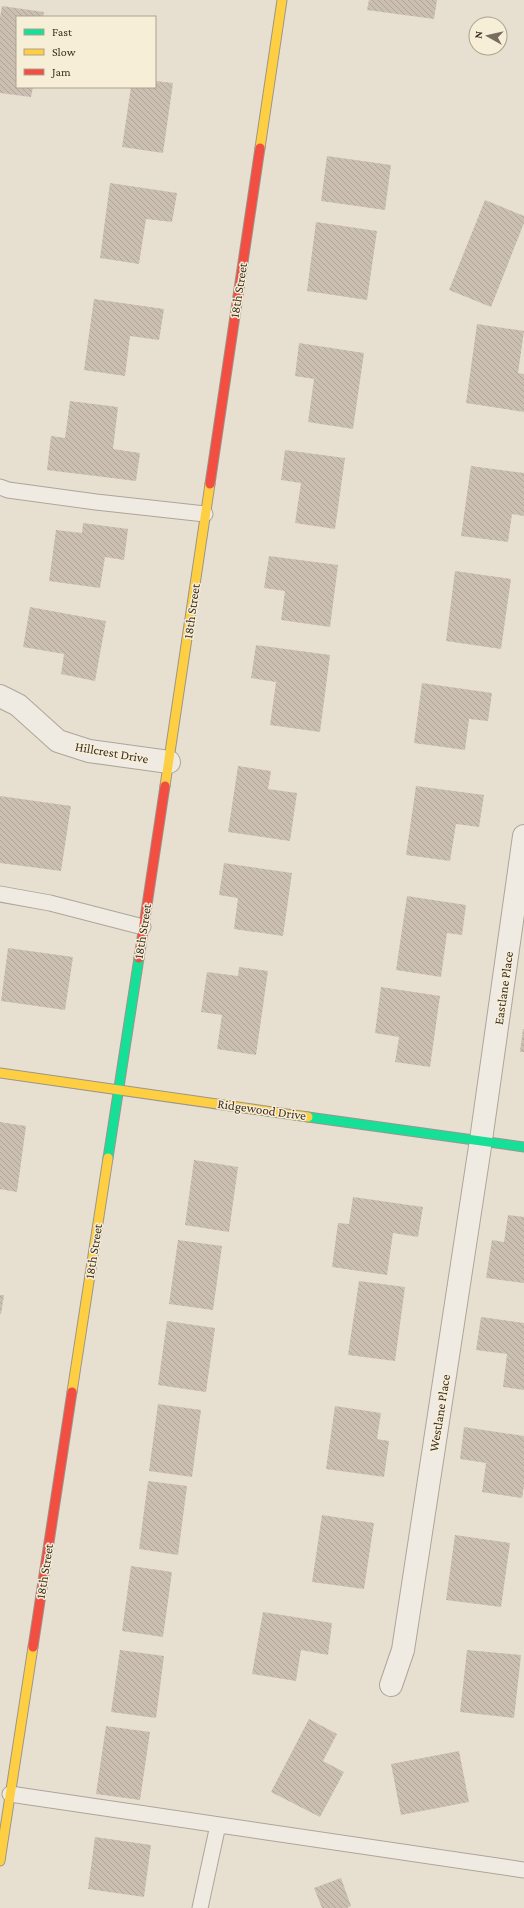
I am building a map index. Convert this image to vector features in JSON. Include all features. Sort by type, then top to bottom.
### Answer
[{"type":"street","name":"18th Street","points":[[0,1861],[3,1827],[10,1794],[143,927],[282,0]]},
{"type":"street","name":"Hillcrest Drive","points":[[0,696],[18,705],[58,740],[89,750],[168,762]]},
{"type":"street","name":"Eastlane Place","points":[[481,1140],[524,836]]},
{"type":"street","name":"Ridgewood Drive","points":[[0,1073],[524,1147]]},
{"type":"street","name":"Westlane Place","points":[[391,1685],[403,1650],[481,1140]]},
{"type":"lane","points":[[0,487],[8,490],[96,502],[205,514]]},
{"type":"lane","points":[[0,894],[50,903],[143,927]]},
{"type":"lane","points":[[10,1794],[524,1870]]},
{"type":"lane","points":[[200,1908],[218,1825]]},
{"type":"building","points":[[369,0],[437,0],[434,19],[367,10]]},
{"type":"building","points":[[2,6],[44,12],[43,16],[16,16],[16,88],[33,88],[31,97],[0,93],[0,17]]},
{"type":"building","points":[[156,81],[173,83],[163,153],[122,147],[131,88],[156,88]]},
{"type":"building","points":[[327,156],[391,165],[385,210],[321,201]]},
{"type":"building","points":[[110,183],[177,193],[172,222],[146,219],[139,264],[100,258]]},
{"type":"building","points":[[485,200],[524,216],[524,223],[491,307],[449,290]]},
{"type":"building","points":[[316,222],[377,231],[367,300],[307,291]]},
{"type":"building","points":[[94,299],[164,309],[159,340],[130,336],[125,376],[84,370]]},
{"type":"building","points":[[477,324],[524,331],[518,373],[524,374],[524,412],[466,403]]},
{"type":"building","points":[[299,343],[364,353],[353,429],[308,422],[314,379],[295,376]]},
{"type":"building","points":[[70,401],[118,407],[113,449],[140,453],[136,481],[47,470],[51,436],[65,438]]},
{"type":"building","points":[[285,450],[345,458],[335,529],[295,523],[301,483],[281,480]]},
{"type":"building","points":[[471,466],[524,473],[524,516],[512,514],[508,542],[461,536]]},
{"type":"building","points":[[83,523],[128,529],[124,560],[105,557],[100,588],[49,581],[56,530],[82,533]]},
{"type":"building","points":[[269,556],[338,565],[330,627],[281,620],[285,591],[264,588]]},
{"type":"building","points":[[455,571],[511,579],[501,649],[446,641]]},
{"type":"building","points":[[30,607],[106,621],[95,681],[61,674],[64,654],[23,647]]},
{"type":"building","points":[[256,645],[330,655],[320,732],[270,725],[276,682],[251,678]]},
{"type":"building","points":[[422,683],[492,693],[488,721],[469,719],[465,750],[414,743]]},
{"type":"building","points":[[238,766],[271,771],[268,789],[297,793],[290,841],[228,832]]},
{"type":"building","points":[[416,786],[484,795],[479,827],[456,824],[450,861],[406,855]]},
{"type":"building","points":[[0,796],[71,806],[61,871],[0,863]]},
{"type":"building","points":[[224,863],[292,873],[283,936],[234,929],[238,898],[219,895]]},
{"type":"building","points":[[407,896],[466,905],[462,935],[447,933],[441,977],[396,970]]},
{"type":"building","points":[[8,948],[73,957],[65,1010],[1,1001]]},
{"type":"building","points":[[239,967],[268,971],[256,1055],[217,1049],[222,1015],[201,1012],[207,972],[238,976]]},
{"type":"building","points":[[381,987],[440,996],[430,1067],[395,1062],[399,1037],[375,1033]]},
{"type":"building","points":[[523,1029],[524,1052],[520,1052]]},
{"type":"building","points":[[0,1122],[26,1126],[17,1192],[0,1189]]},
{"type":"building","points":[[194,1160],[238,1167],[229,1232],[185,1225]]},
{"type":"building","points":[[353,1197],[423,1207],[418,1237],[393,1233],[387,1275],[332,1267],[338,1223],[349,1224]]},
{"type":"building","points":[[508,1215],[524,1217],[524,1283],[486,1278],[492,1240],[504,1242]]},
{"type":"building","points":[[178,1240],[222,1246],[213,1310],[169,1304]]},
{"type":"building","points":[[359,1281],[405,1287],[395,1361],[348,1355]]},
{"type":"building","points":[[0,1295],[4,1295],[1,1314],[0,1314]]},
{"type":"building","points":[[481,1317],[524,1323],[524,1390],[503,1387],[507,1354],[476,1350]]},
{"type":"building","points":[[167,1321],[215,1328],[206,1392],[158,1385]]},
{"type":"building","points":[[158,1404],[201,1410],[192,1477],[149,1471]]},
{"type":"building","points":[[335,1406],[381,1413],[377,1439],[389,1441],[384,1477],[326,1469]]},
{"type":"building","points":[[464,1427],[524,1436],[524,1486],[522,1498],[482,1492],[486,1463],[460,1459]]},
{"type":"building","points":[[148,1481],[187,1486],[178,1555],[139,1549]]},
{"type":"building","points":[[322,1515],[374,1523],[364,1589],[312,1582]]},
{"type":"building","points":[[455,1535],[510,1543],[501,1607],[446,1600]]},
{"type":"building","points":[[131,1566],[172,1572],[163,1637],[122,1631]]},
{"type":"building","points":[[263,1612],[332,1623],[328,1655],[301,1650],[296,1681],[252,1674]]},
{"type":"building","points":[[120,1650],[164,1656],[156,1718],[111,1712]]},
{"type":"building","points":[[467,1650],[521,1655],[514,1718],[460,1712]]},
{"type":"building","points":[[309,1719],[337,1734],[323,1761],[344,1772],[320,1817],[271,1792]]},
{"type":"building","points":[[106,1726],[150,1732],[140,1800],[96,1794]]},
{"type":"building","points":[[459,1751],[469,1802],[401,1815],[391,1764]]},
{"type":"building","points":[[95,1837],[151,1845],[144,1897],[88,1889]]},
{"type":"building","points":[[341,1878],[351,1906],[347,1908],[322,1908],[314,1888]]},
{"type":"traffic: fast","points":[[108,1158],[139,958]]},
{"type":"traffic: fast","points":[[308,1117],[524,1147]]},
{"type":"traffic: slow","points":[[260,148],[282,0]]},
{"type":"traffic: slow","points":[[165,786],[210,484]]},
{"type":"traffic: slow","points":[[0,1073],[308,1117]]},
{"type":"traffic: slow","points":[[72,1392],[108,1158]]},
{"type":"traffic: slow","points":[[0,1861],[33,1647]]},
{"type":"traffic: jam","points":[[210,484],[260,148]]},
{"type":"traffic: jam","points":[[139,958],[165,786]]},
{"type":"traffic: jam","points":[[33,1647],[72,1392]]}]
